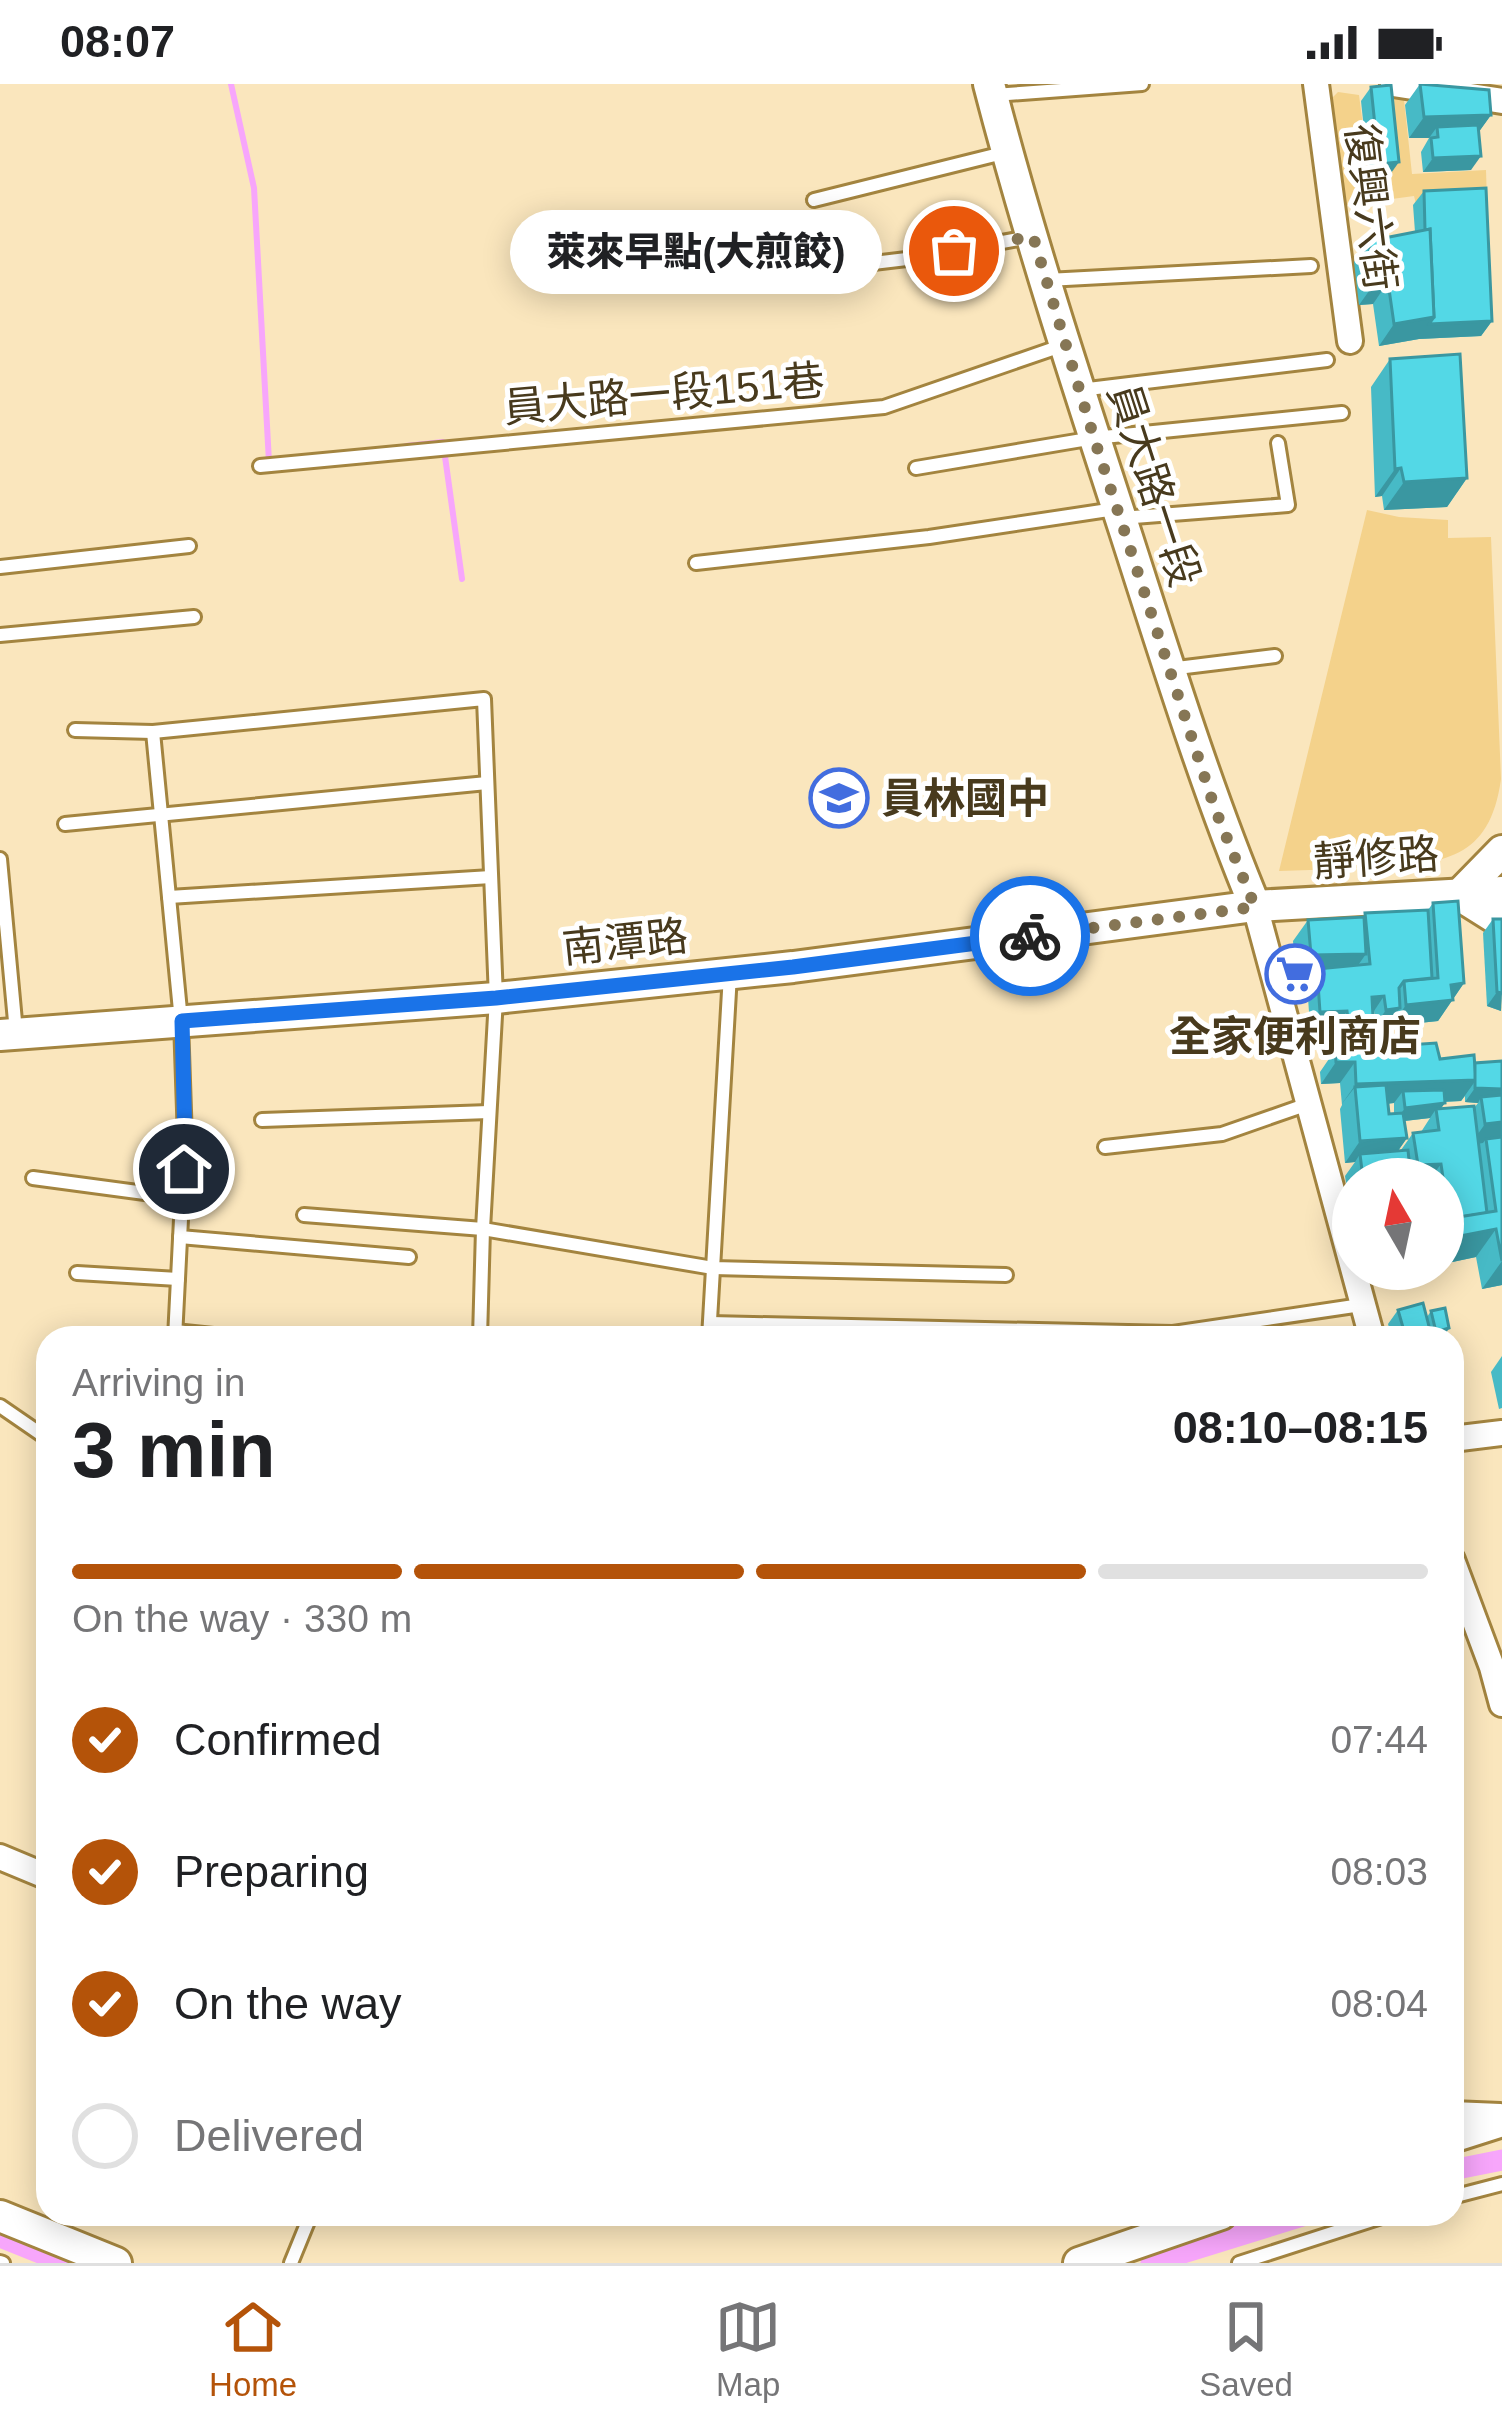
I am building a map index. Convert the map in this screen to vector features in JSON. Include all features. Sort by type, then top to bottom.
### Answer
[{"type":"street","name":"復興六街","points":[[1316,84],[1349,340]]},
{"type":"street","points":[[1393,84],[1502,101]]},
{"type":"street","name":"員大路一段","points":[[991,90],[1118,514],[1215,809],[1255,907]]},
{"type":"street","points":[[1502,851],[1459,895],[1502,922]]},
{"type":"street","name":"靜修路","points":[[1255,907],[1502,892]]},
{"type":"street","points":[[1255,907],[1368,1326]]},
{"type":"street","name":"南潭路","points":[[8,1034],[496,998],[730,974],[1255,907]]},
{"type":"street","points":[[1464,1437],[1502,1432]]},
{"type":"street","points":[[1464,1592],[1502,1704]]},
{"type":"street","points":[[0,1857],[36,1872]]},
{"type":"street","points":[[1464,2115],[1502,2119]]},
{"type":"street","points":[[1464,2133],[1502,2119]]},
{"type":"street","points":[[0,2216],[116,2263]]},
{"type":"street","points":[[1079,2263],[1186,2226]]},
{"type":"lane","points":[[991,90],[1142,84]]},
{"type":"lane","points":[[814,200],[1008,152]]},
{"type":"lane","points":[[781,274],[915,258],[1033,236]]},
{"type":"lane","points":[[1046,280],[1311,266]]},
{"type":"lane","name":"員大路一段151巷","points":[[260,466],[884,406],[1065,344]]},
{"type":"lane","points":[[1079,390],[1327,360]]},
{"type":"lane","points":[[916,468],[1094,438],[1342,413]]},
{"type":"lane","points":[[696,563],[1118,514],[1288,506],[1278,443]]},
{"type":"lane","points":[[0,567],[189,546]]},
{"type":"lane","points":[[0,635],[194,617]]},
{"type":"lane","points":[[1169,669],[1275,656]]},
{"type":"lane","points":[[75,730],[153,732],[484,699],[496,998],[480,1326]]},
{"type":"lane","points":[[153,732],[182,1021],[185,1141],[175,1326]]},
{"type":"lane","points":[[65,824],[488,784]]},
{"type":"lane","points":[[0,859],[8,1034]]},
{"type":"lane","points":[[170,897],[491,877]]},
{"type":"lane","points":[[709,1326],[730,974]]},
{"type":"lane","points":[[1105,1147],[1222,1134],[1308,1104]]},
{"type":"lane","points":[[262,1120],[489,1112]]},
{"type":"lane","points":[[33,1178],[182,1198]]},
{"type":"lane","points":[[304,1215],[483,1228],[713,1268],[1006,1275]]},
{"type":"lane","points":[[180,1237],[409,1257]]},
{"type":"lane","points":[[77,1273],[178,1279]]},
{"type":"lane","points":[[1220,1326],[1361,1305]]},
{"type":"lane","points":[[0,1406],[36,1431]]},
{"type":"lane","points":[[1464,2194],[1502,2184]]},
{"type":"lane","points":[[291,2263],[306,2226]]},
{"type":"lane","points":[[1239,2263],[1354,2226]]},
{"type":"shaded area","points":[[1338,92],[1359,95],[1370,179],[1390,176],[1382,97],[1404,100],[1412,174],[1486,170],[1487,202],[1416,204],[1414,196],[1340,206],[1327,103]]},
{"type":"shaded area","points":[[1367,510],[1448,520],[1448,538],[1491,537],[1501,779],[1495,806],[1474,842],[1441,859],[1398,866],[1279,871]]},
{"type":"building","points":[[1420,84],[1489,90],[1491,115],[1424,117]]},
{"type":"building","points":[[1391,85],[1399,162],[1379,164],[1371,87]]},
{"type":"building","points":[[1478,125],[1481,156],[1433,158],[1431,138],[1438,137],[1437,127]]},
{"type":"building","points":[[1486,188],[1492,321],[1429,324],[1434,317],[1424,191]]},
{"type":"building","points":[[1430,229],[1434,317],[1394,324],[1388,282],[1374,284],[1369,241]]},
{"type":"building","points":[[1460,354],[1467,478],[1404,482],[1401,468],[1395,469],[1390,359]]},
{"type":"building","points":[[1458,901],[1464,983],[1451,985],[1453,1000],[1406,1005],[1404,981],[1438,978],[1433,903]]},
{"type":"building","points":[[1428,910],[1432,978],[1404,981],[1399,988],[1400,1008],[1386,1010],[1384,996],[1372,997],[1373,1017],[1348,1019],[1347,1011],[1320,1012],[1317,969],[1370,964],[1365,913]]},
{"type":"building","points":[[1364,917],[1366,954],[1311,955],[1308,920]]},
{"type":"building","points":[[1493,919],[1502,919],[1502,993],[1497,992]]},
{"type":"building","points":[[1436,1043],[1440,1059],[1474,1055],[1476,1080],[1356,1084],[1355,1062],[1336,1062],[1335,1050]]},
{"type":"building","points":[[1502,1061],[1502,1089],[1475,1088],[1475,1063]]},
{"type":"building","points":[[1386,1085],[1389,1114],[1403,1113],[1407,1138],[1360,1141],[1355,1087]]},
{"type":"building","points":[[1444,1090],[1445,1103],[1405,1108],[1403,1091]]},
{"type":"building","points":[[1502,1095],[1502,1122],[1485,1124],[1481,1097]]},
{"type":"building","points":[[1474,1106],[1487,1213],[1464,1217],[1464,1158],[1417,1158],[1413,1133],[1439,1130],[1436,1109]]},
{"type":"building","points":[[1502,1137],[1502,1261],[1496,1229],[1464,1235],[1464,1216],[1496,1211],[1486,1139]]},
{"type":"building","points":[[1408,1150],[1409,1158],[1360,1158],[1360,1154]]},
{"type":"building","points":[[1423,1303],[1429,1326],[1403,1326],[1398,1310]]},
{"type":"building","points":[[1445,1308],[1449,1326],[1435,1326],[1431,1311]]},
{"type":"waterway","points":[[231,84],[254,188],[269,462],[273,461]]},
{"type":"waterway","points":[[406,446],[443,442],[462,579]]},
{"type":"waterway","points":[[1464,2168],[1502,2160]]},
{"type":"waterway","points":[[1151,2263],[1270,2226]]},
{"type":"waterway","points":[[0,2237],[65,2263]]},
{"type":"way so far","points":[[954,251],[1033,236],[1215,809],[1255,907],[1030,936]]},
{"type":"place","name":"萊來早點(大煎餃)","points":[[954,251]]},
{"type":"place","name":"員林國中","points":[[839,798]]},
{"type":"place","name":"全家便利商店","points":[[1295,974]]},
{"type":"route","points":[[184,1169],[182,1021],[496,998],[1030,936]]}]
